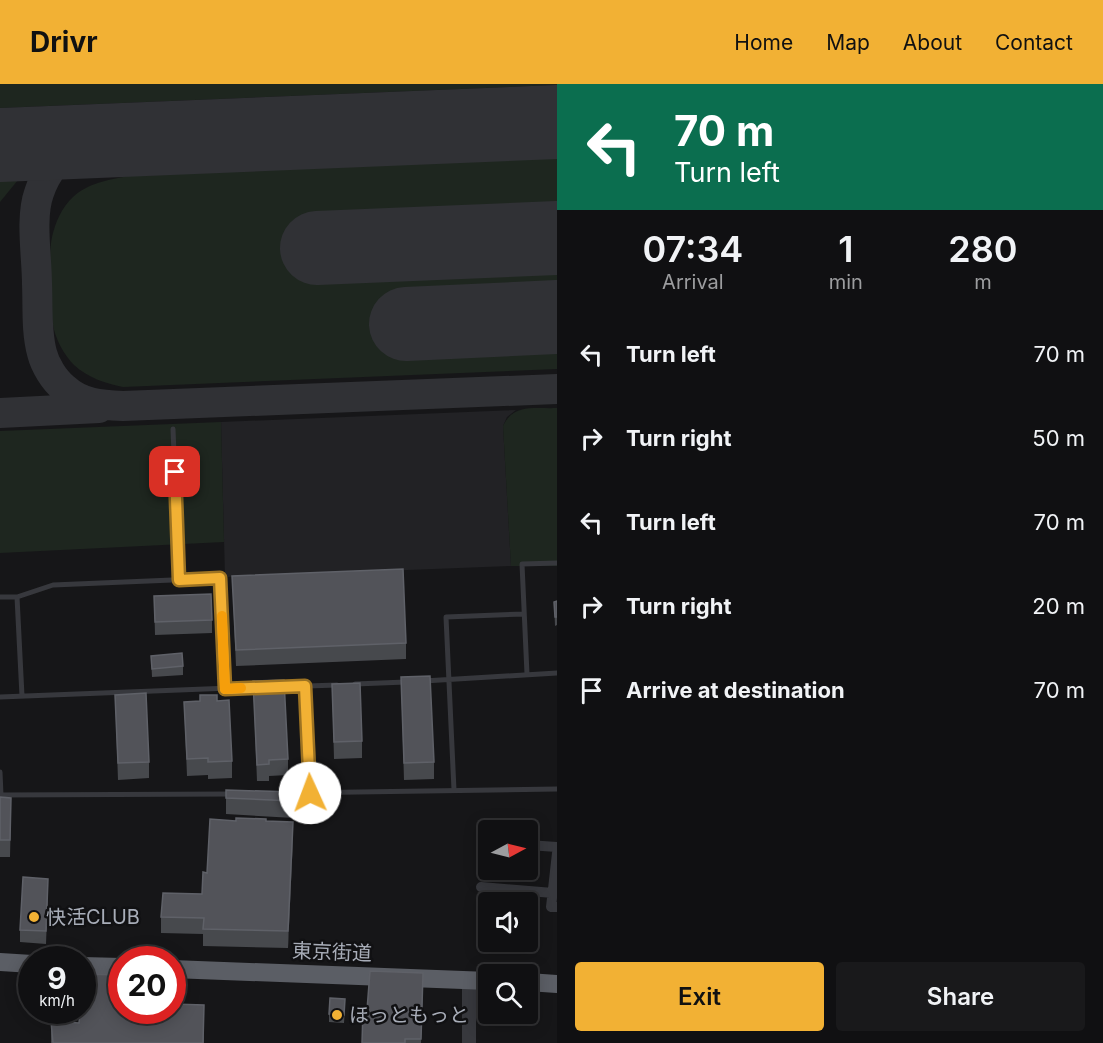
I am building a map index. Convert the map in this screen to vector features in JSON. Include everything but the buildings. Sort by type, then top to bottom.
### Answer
[{"type":"highway","points":[[0,962],[18,963]]},
{"type":"highway","name":"東京街道","points":[[186,970],[478,980]]},
{"type":"highway","points":[[538,983],[557,984]]},
{"type":"street","points":[[538,845],[557,847]]},
{"type":"street","points":[[557,853],[551,907],[557,907]]},
{"type":"street","points":[[481,887],[553,893]]},
{"type":"street","points":[[469,980],[469,1043]]},
{"type":"lane","points":[[173,429],[179,580]]},
{"type":"lane","points":[[527,674],[522,564],[557,563]]},
{"type":"lane","points":[[0,597],[17,597],[52,585],[220,578],[225,689]]},
{"type":"lane","points":[[17,597],[22,696]]},
{"type":"lane","points":[[454,790],[446,617],[525,614]]},
{"type":"lane","points":[[0,697],[450,680],[557,673]]},
{"type":"lane","points":[[305,686],[310,793]]},
{"type":"lane","points":[[0,772],[0,795],[237,794]]},
{"type":"lane","points":[[278,793],[557,789]]},
{"type":"shaded area","points":[[0,84],[557,84],[557,85],[0,108]]},
{"type":"shaded area","points":[[557,158],[557,369],[123,387],[97,379],[79,370],[60,346],[52,317],[50,255],[53,232],[69,201],[85,188],[128,176]]},
{"type":"shaded area","points":[[18,180],[0,202],[0,181]]},
{"type":"shaded area","points":[[557,408],[557,566],[511,566],[503,426],[519,410]]},
{"type":"shaded area","points":[[516,410],[507,417],[503,426],[511,566],[225,577],[221,422]]},
{"type":"shaded area","points":[[221,422],[224,542],[0,553],[0,431]]},
{"type":"taxiway","points":[[77,142],[59,158],[46,178],[36,203],[34,226],[38,328],[42,353],[60,385],[77,397],[99,404],[123,406],[557,389]]},
{"type":"taxiway","points":[[0,413],[99,408]]},
{"type":"runway","points":[[0,145],[557,122]]},
{"type":"runway","points":[[317,248],[557,238]]},
{"type":"runway","points":[[406,324],[557,317]]},
{"type":"slow traffic","points":[[222,616],[225,689],[241,688]]},
{"type":"place","name":"快活CLUB","points":[[34,917]]},
{"type":"place","name":"ほっともっと","points":[[337,1015]]},
{"type":"route","points":[[175,472],[179,580],[220,578],[225,689],[305,686],[310,793]]}]
